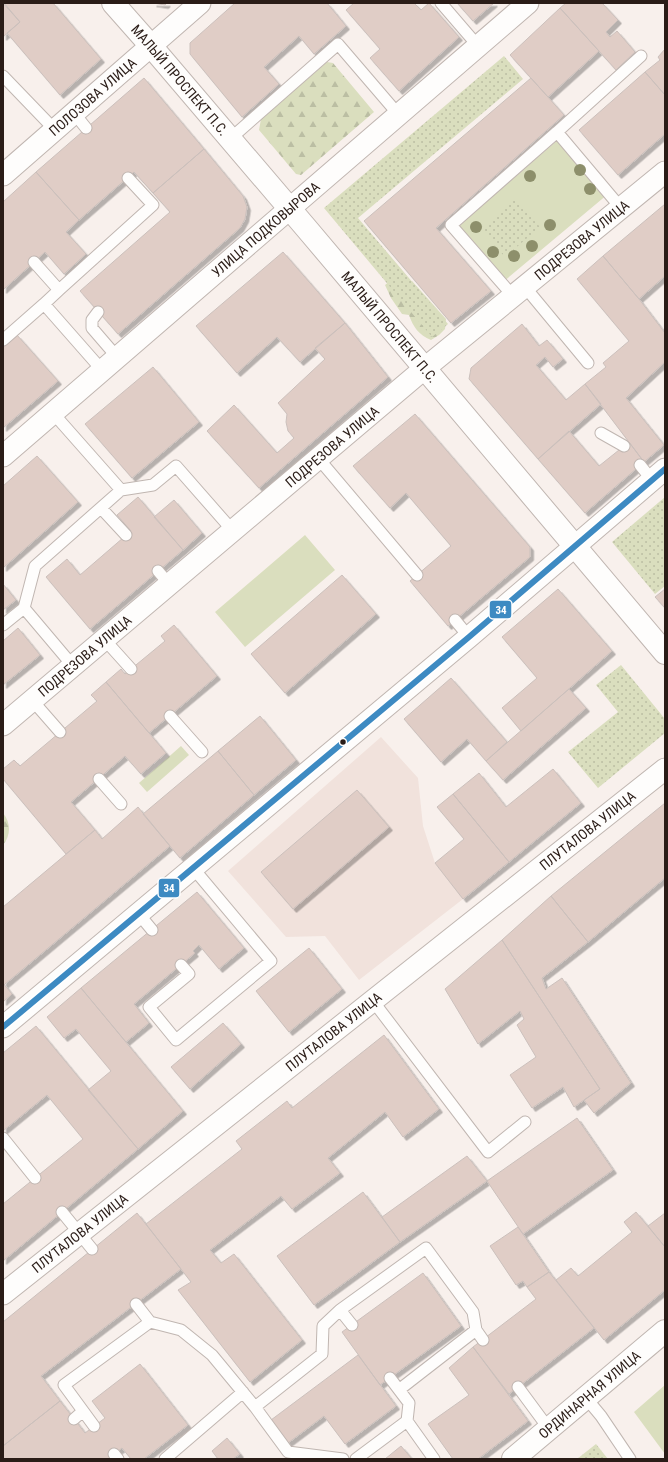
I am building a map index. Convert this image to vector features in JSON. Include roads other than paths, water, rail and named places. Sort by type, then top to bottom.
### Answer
[{"type":"street","name":"МАЛЫЙ ПРОСПЕКТ П.С.","points":[[113,3],[425,368],[665,653]]},
{"type":"street","name":"ПОЛОЗОВА УЛИЦА","points":[[3,175],[54,130],[80,121],[151,46],[200,3]]},
{"type":"street","name":"УЛИЦА ПОДКОВЫРОВА","points":[[3,456],[528,3]]},
{"type":"street","name":"ПОДРЕЗОВА УЛИЦА","points":[[3,725],[104,639],[164,578],[233,530],[425,368],[665,172]]},
{"type":"street","points":[[3,1027],[576,546],[652,472]]},
{"type":"street","name":"ПЛУТАЛОВА УЛИЦА","points":[[3,1294],[85,1242],[372,1001],[665,769]]},
{"type":"street","name":"ОРДИНАРНАЯ УЛИЦА","points":[[513,1459],[665,1331]]},
{"type":"lane","points":[[441,3],[478,46]]},
{"type":"lane","points":[[230,139],[338,44],[398,114]]},
{"type":"lane","points":[[588,363],[519,291],[451,225],[641,56]]},
{"type":"lane","points":[[3,76],[54,130]]},
{"type":"lane","points":[[557,132],[621,208]]},
{"type":"lane","points":[[3,340],[153,205],[128,178]]},
{"type":"lane","points":[[34,262],[59,290]]},
{"type":"lane","points":[[44,304],[110,364]]},
{"type":"lane","points":[[98,312],[92,320],[92,328],[110,364]]},
{"type":"lane","points":[[53,413],[121,490]]},
{"type":"lane","points":[[601,434],[624,446]]},
{"type":"lane","points":[[318,458],[417,575]]},
{"type":"lane","points":[[3,625],[24,608],[35,566],[121,490],[153,485],[176,466],[233,530]]},
{"type":"lane","points":[[101,508],[126,535]]},
{"type":"lane","points":[[24,608],[73,666]]},
{"type":"lane","points":[[455,620],[469,636]]},
{"type":"lane","points":[[104,639],[131,670]]},
{"type":"lane","points":[[32,700],[60,732]]},
{"type":"lane","points":[[170,716],[202,752]]},
{"type":"lane","points":[[99,779],[121,804]]},
{"type":"lane","points":[[181,964],[189,974],[149,1007],[176,1040],[271,961],[193,868]]},
{"type":"lane","points":[[138,914],[152,930]]},
{"type":"lane","points":[[372,1001],[488,1152],[525,1122]]},
{"type":"lane","points":[[3,1138],[34,1178]]},
{"type":"lane","points":[[62,1212],[85,1242]]},
{"type":"lane","points":[[256,1407],[322,1354],[323,1326],[340,1310],[426,1248],[473,1312],[479,1335],[400,1389]]},
{"type":"lane","points":[[136,1304],[150,1322],[181,1330],[212,1355],[256,1407],[288,1452],[343,1459]]},
{"type":"lane","points":[[340,1310],[352,1325]]},
{"type":"lane","points":[[94,1426],[64,1385],[150,1322]]},
{"type":"lane","points":[[356,1459],[407,1421],[410,1403],[390,1378]]},
{"type":"lane","points":[[518,1387],[549,1429]]},
{"type":"lane","points":[[165,1459],[243,1392]]},
{"type":"lane","points":[[586,1398],[601,1416],[630,1459]]},
{"type":"lane","points":[[74,1419],[83,1411]]},
{"type":"lane","points":[[407,1421],[434,1459]]}]
